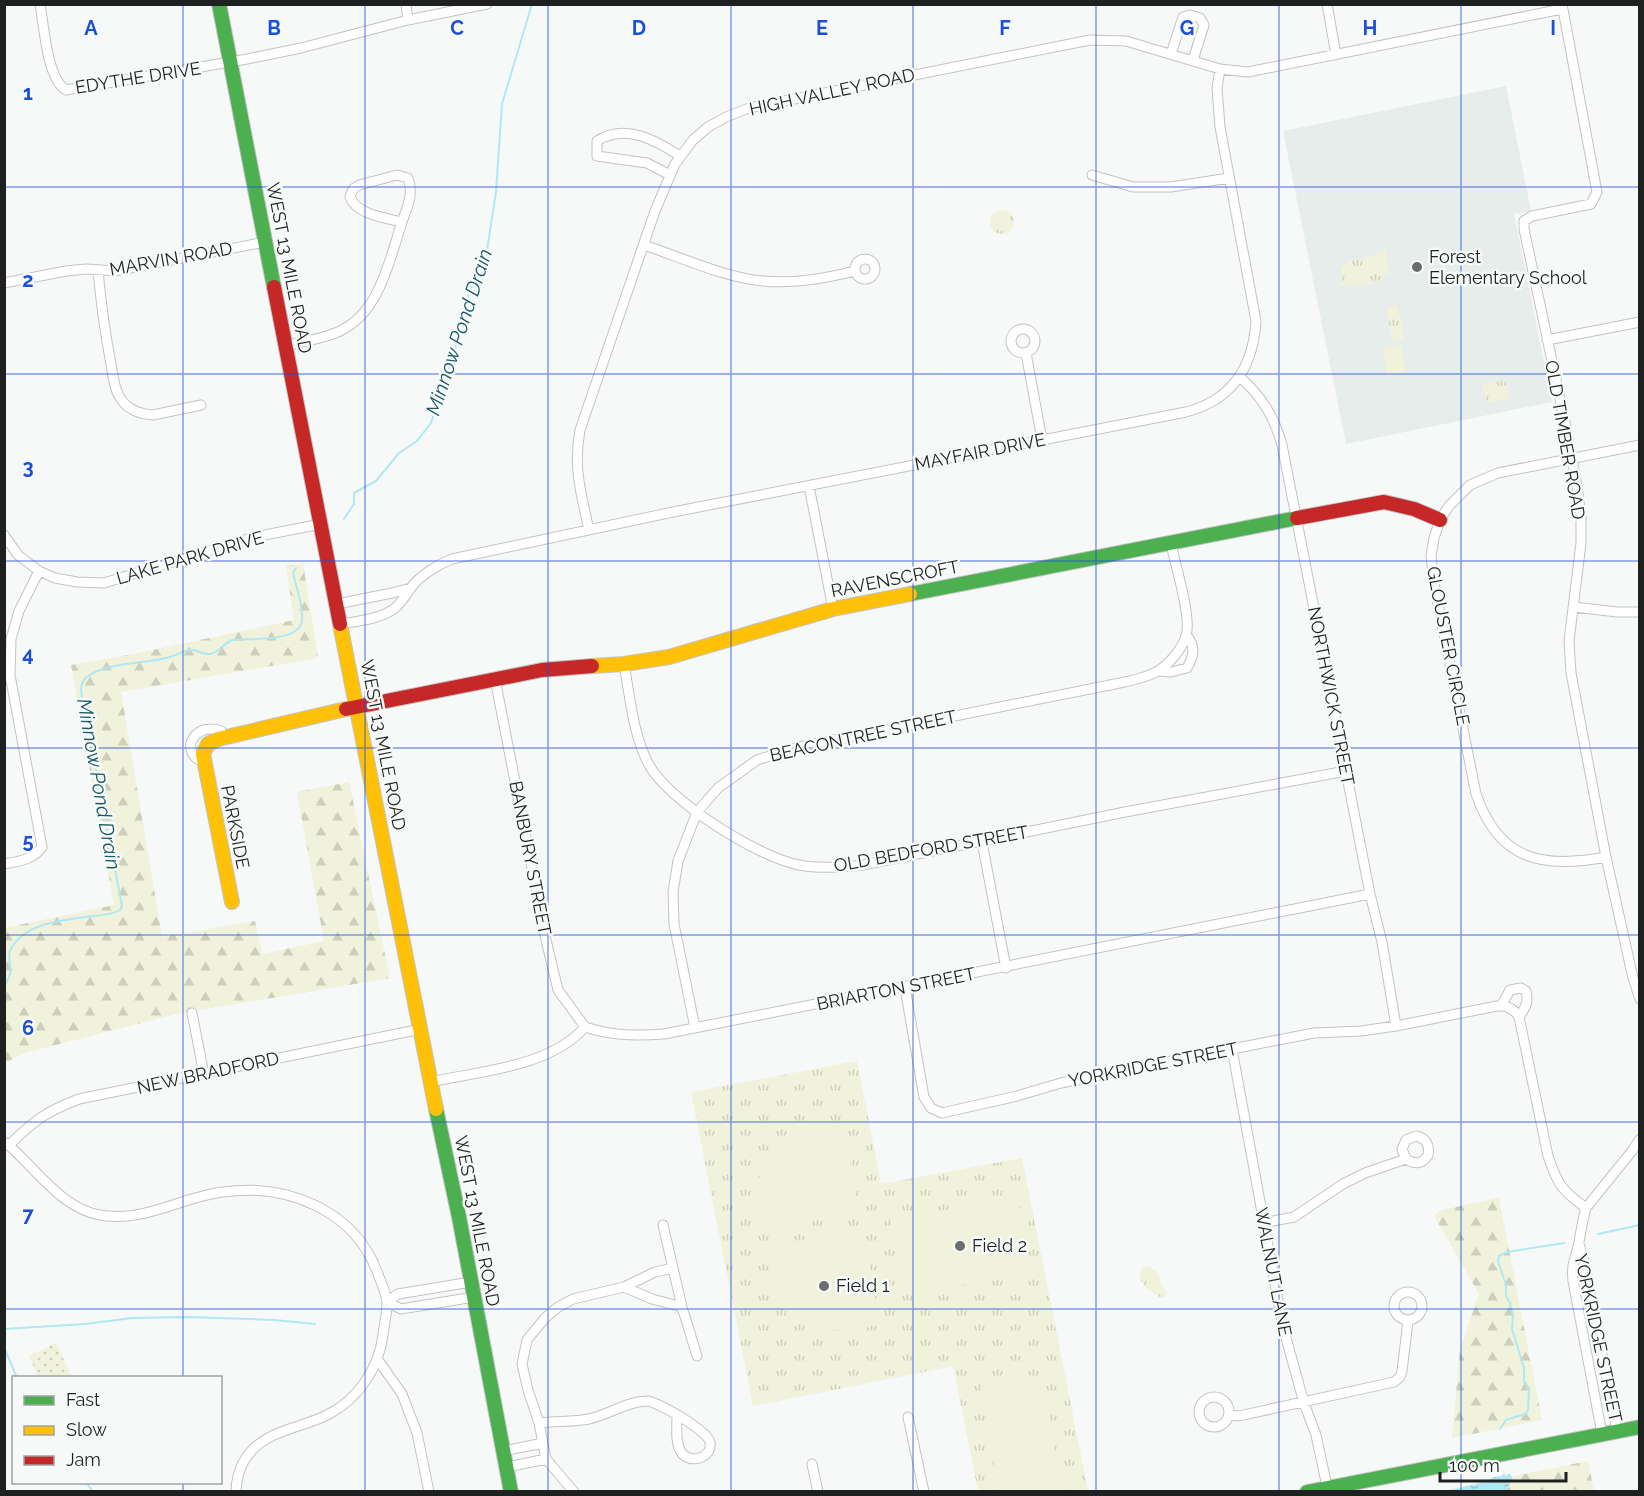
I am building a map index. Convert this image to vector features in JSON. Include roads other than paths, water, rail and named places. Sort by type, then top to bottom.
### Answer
[{"type":"street","name":"EDYTHE DRIVE","points":[[40,4],[53,74],[60,86],[66,90],[230,62]]},
{"type":"street","name":"WEST 13 MILE ROAD","points":[[219,4],[511,1491]]},
{"type":"street","points":[[405,4],[408,20]]},
{"type":"street","points":[[230,62],[302,48],[408,20],[487,4]]},
{"type":"street","points":[[1327,4],[1336,55]]},
{"type":"street","name":"HIGH VALLEY ROAD","points":[[589,530],[577,472],[580,430],[655,211],[670,175],[680,156],[699,135],[726,117],[749,108],[1090,40],[1126,41],[1220,69],[1248,72],[1562,7]]},
{"type":"street","name":"OLD TIMBER ROAD","points":[[1562,7],[1597,192],[1591,204],[1532,216],[1524,221],[1524,229],[1578,496],[1581,543],[1569,641],[1571,673],[1606,857],[1633,978],[1640,999]]},
{"type":"street","points":[[1171,54],[1183,17],[1190,15],[1200,18],[1204,26],[1193,60]]},
{"type":"street","name":"MAYFAIR DRIVE","points":[[341,624],[393,610],[411,588],[440,564],[452,558],[1193,410],[1216,399],[1240,377],[1252,351],[1256,321],[1220,127],[1217,88],[1220,69]]},
{"type":"street","points":[[670,175],[647,163],[597,156],[597,141],[607,135],[634,135],[652,139],[680,156]]},
{"type":"street","points":[[286,346],[337,333],[357,321],[372,301],[382,281],[402,222],[411,191],[408,178],[397,175],[367,182],[353,189],[350,197],[359,209],[402,222]]},
{"type":"street","points":[[1092,175],[1133,187],[1171,187],[1229,178]]},
{"type":"street","name":"MARVIN ROAD","points":[[4,284],[66,271],[86,269],[115,271],[266,242]]},
{"type":"street","points":[[644,245],[763,282],[799,280],[855,271]]},
{"type":"street","points":[[98,271],[102,316],[113,376],[121,400],[134,411],[153,415],[201,405]]},
{"type":"street","points":[[1546,340],[1640,321]]},
{"type":"street","points":[[1026,353],[1042,440]]},
{"type":"street","name":"NORTHWICK STREET","points":[[1240,377],[1256,392],[1275,422],[1282,445],[1370,894],[1382,942],[1396,1026]]},
{"type":"street","name":"GLOUSTER CIRCLE","points":[[1606,857],[1565,863],[1551,863],[1533,858],[1504,841],[1485,817],[1476,794],[1434,584],[1431,556],[1440,520],[1449,506],[1470,485],[1498,473],[1640,445]]},
{"type":"street","points":[[808,486],[833,609]]},
{"type":"street","name":"RAVENSCROFT","points":[[357,706],[542,670],[624,664],[669,657],[833,609],[1384,502],[1414,509],[1440,520]]},
{"type":"street","name":"LAKE PARK DRIVE","points":[[4,536],[18,555],[39,571],[55,578],[104,583],[254,537],[321,524]]},
{"type":"street","name":"BEACONTREE STREET","points":[[696,1028],[674,924],[673,892],[678,861],[697,812],[718,788],[757,760],[800,747],[1115,684],[1143,678],[1158,671],[1174,655],[1186,635],[1186,616],[1171,544]]},
{"type":"street","points":[[4,864],[28,859],[36,855],[42,847],[10,675],[11,639],[19,611],[39,571]]},
{"type":"street","name":"MAYFAIR DRIVE","points":[[337,604],[411,588]]},
{"type":"street","points":[[1574,607],[1640,612]]},
{"type":"street","name":"BEACONTREE STREET","points":[[1158,671],[1171,672],[1187,668],[1193,657],[1193,646],[1186,635]]},
{"type":"street","name":"OLD BEDFORD STREET","points":[[624,664],[638,735],[644,755],[658,778],[697,812],[736,840],[798,865],[827,868],[863,865],[1125,812],[1346,771]]},
{"type":"street","name":"BANBURY STREET","points":[[495,679],[546,940],[558,990],[585,1028]]},
{"type":"street","name":"PARKSIDE","points":[[232,902],[204,760],[204,750],[208,744],[225,738],[357,706]]},
{"type":"street","points":[[982,842],[1006,968]]},
{"type":"street","name":"BRIARTON STREET","points":[[585,1028],[602,1033],[633,1036],[696,1028],[1370,894]]},
{"type":"street","name":"YORKRIDGE STREET","points":[[905,988],[924,1097],[931,1108],[942,1113],[1017,1096],[1061,1083],[1232,1049],[1314,1034],[1396,1026],[1502,1006]]},
{"type":"street","points":[[1519,1017],[1528,1000],[1526,991],[1521,988],[1510,990],[1502,1006],[1511,1008],[1519,1017],[1548,1156],[1559,1184],[1566,1194],[1586,1208],[1640,1139]]},
{"type":"street","points":[[192,1013],[204,1074]]},
{"type":"street","points":[[430,1082],[535,1060],[562,1048],[574,1040],[585,1028]]},
{"type":"street","name":"NEW BRADFORD","points":[[7,1143],[50,1110],[79,1099],[421,1029]]},
{"type":"street","name":"WALNUT LANE","points":[[1232,1049],[1282,1327],[1304,1403],[1316,1435],[1328,1490]]},
{"type":"street","points":[[7,1143],[69,1202],[97,1215],[122,1218],[220,1192],[272,1191],[320,1207],[362,1240],[375,1266],[387,1302],[378,1359],[358,1392],[329,1414],[267,1437],[256,1446],[242,1466],[236,1491]]},
{"type":"street","points":[[1263,1222],[1294,1217],[1343,1184],[1365,1173],[1406,1159]]},
{"type":"street","name":"YORKRIDGE STREET","points":[[1586,1208],[1580,1227],[1579,1244],[1572,1264],[1573,1281],[1602,1434]]},
{"type":"street","points":[[663,1225],[682,1307],[697,1356]]},
{"type":"street","name":"YORKRIDGE STREET","points":[[1579,1244],[1617,1431]]},
{"type":"street","points":[[574,1491],[546,1459],[539,1423],[522,1364],[527,1341],[545,1318],[558,1307],[573,1299],[624,1287],[655,1272],[673,1268]]},
{"type":"street","points":[[387,1302],[399,1294],[471,1282]]},
{"type":"street","points":[[624,1287],[652,1299],[682,1307]]},
{"type":"street","points":[[387,1302],[401,1309],[474,1297]]},
{"type":"street","points":[[1230,1415],[1239,1416],[1304,1403],[1394,1382],[1400,1377],[1402,1371],[1407,1321]]},
{"type":"street","points":[[1582,1325],[1596,1323]]},
{"type":"street","points":[[378,1359],[402,1394],[413,1424],[429,1491]]},
{"type":"street","points":[[539,1423],[588,1419],[636,1402],[650,1401],[689,1422],[704,1433],[710,1443],[705,1456],[690,1459],[681,1452],[678,1445],[676,1416]]},
{"type":"street","points":[[908,1417],[924,1491]]},
{"type":"street","points":[[1307,1491],[1328,1490],[1640,1427]]},
{"type":"street","points":[[503,1451],[543,1443]]},
{"type":"street","points":[[507,1467],[546,1459]]},
{"type":"street","points":[[812,1464],[818,1491]]},
{"type":"water","points":[[1504,1473],[1506,1476],[1509,1473],[1512,1477],[1507,1491],[1447,1491],[1477,1484],[1502,1476]]},
{"type":"waterway","name":"Minnow Pond Drain","points":[[344,519],[354,504],[354,493],[376,481],[399,453],[417,441],[431,423],[455,349],[470,289],[482,273],[485,263],[496,192],[502,104],[532,4]]},
{"type":"waterway","name":"Minnow Pond Drain","points":[[4,987],[10,974],[10,951],[16,941],[25,934],[35,928],[58,921],[113,913],[120,910],[122,906],[81,692],[83,681],[86,677],[106,668],[170,657],[189,650],[210,654],[233,640],[274,638],[294,632],[300,627],[302,619],[293,573],[296,568]]},
{"type":"waterway","points":[[1598,1234],[1640,1225]]},
{"type":"waterway","points":[[1500,1429],[1506,1420],[1525,1414],[1528,1410],[1529,1390],[1524,1382],[1524,1368],[1512,1329],[1513,1317],[1506,1296],[1506,1285],[1498,1261],[1499,1256],[1507,1252],[1564,1243]]},
{"type":"waterway","points":[[4,1329],[85,1324],[132,1318],[188,1317],[315,1324]]},
{"type":"waterway","name":"Minnow Pond Drain","points":[[4,1347],[16,1376]]},
{"type":"waterway","name":"Minnow Pond Drain","points":[[87,1484],[93,1492]]},
{"type":"place","name":"Forest Elementary School","points":[[1417,267]]},
{"type":"place","name":"Field 2","points":[[960,1246]]},
{"type":"place","name":"Field 1","points":[[824,1286]]}]
